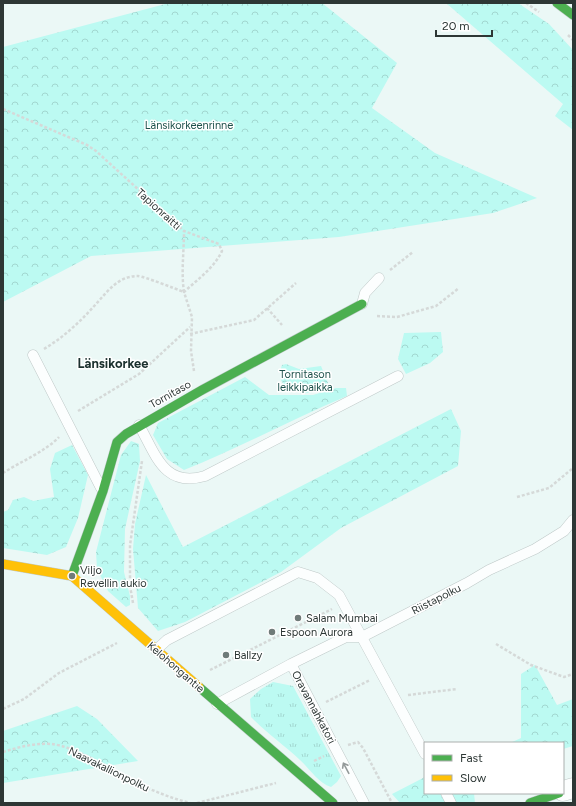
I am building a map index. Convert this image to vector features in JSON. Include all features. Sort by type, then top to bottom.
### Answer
[{"type":"street","points":[[557,3],[573,15]]},
{"type":"street","name":"Tornitaso","points":[[72,576],[103,491],[117,442],[139,425],[362,304]]},
{"type":"street","points":[[3,564],[72,576]]},
{"type":"street","name":"Kelohongantie","points":[[72,576],[296,773],[334,803]]},
{"type":"street","points":[[530,803],[556,794]]},
{"type":"lane","points":[[362,304],[365,293],[379,278]]},
{"type":"lane","points":[[33,355],[103,491]]},
{"type":"lane","points":[[139,425],[164,469],[174,476],[185,479],[194,479],[205,476],[398,376]]},
{"type":"lane","name":"Riistapolku","points":[[291,664],[346,637],[362,637],[467,583],[489,570],[535,549],[564,531],[573,520]]},
{"type":"lane","points":[[156,650],[167,640],[298,572],[317,578],[339,595],[424,752]]},
{"type":"lane","name":"Oravannahkatori","points":[[217,704],[291,664],[364,803]]},
{"type":"lane","points":[[447,794],[452,803]]},
{"type":"path","name":"Tapionraitti","points":[[3,108],[87,145],[96,151],[184,232],[219,244],[222,251],[212,267],[184,292]]},
{"type":"path","points":[[184,232],[184,257],[181,274],[184,292],[192,317],[190,334],[192,367],[202,390]]},
{"type":"path","points":[[379,278],[414,252]]},
{"type":"path","points":[[33,355],[58,341],[96,304],[108,289],[117,282],[139,275],[184,292]]},
{"type":"path","points":[[190,334],[254,320],[296,283]]},
{"type":"path","points":[[362,304],[367,312],[381,318],[397,317],[436,306],[459,288]]},
{"type":"path","points":[[64,416],[82,410],[140,374],[191,327]]},
{"type":"path","points":[[3,474],[37,452],[51,446],[69,425]]},
{"type":"path","points":[[131,608],[134,601],[130,586],[130,545],[146,437]]},
{"type":"path","points":[[517,497],[549,488],[573,468]]},
{"type":"path","points":[[194,684],[204,673],[343,604]]},
{"type":"path","points":[[3,709],[24,699],[58,673],[99,651],[120,642]]},
{"type":"path","points":[[496,644],[531,665],[564,677],[573,674]]},
{"type":"path","points":[[325,703],[381,674]]},
{"type":"path","points":[[394,697],[457,689]]},
{"type":"path","points":[[344,738],[348,745]]},
{"type":"path","points":[[197,803],[256,786],[288,781],[302,767],[348,745],[358,742],[392,803]]},
{"type":"path","name":"Naavakallionpolku","points":[[3,752],[28,744],[53,744],[70,749],[144,786],[172,798],[190,803]]},
{"type":"green space","name":"Länsikorkeenrinne","points":[[169,3],[322,3],[397,63],[372,108],[435,153],[537,198],[493,213],[339,237],[91,256],[3,302],[3,47]]},
{"type":"green space","points":[[446,3],[518,3],[549,24],[573,50],[573,130],[555,116],[563,104]]},
{"type":"green space","points":[[441,332],[443,352],[430,363],[406,374],[398,359],[404,333]]},
{"type":"green space","name":"Tornitason leikkipaikka","points":[[286,364],[299,369],[321,366],[328,383],[307,393],[290,388],[282,382],[280,378],[282,365]]},
{"type":"green space","points":[[245,377],[269,395],[313,395],[336,388],[346,388],[347,396],[184,470],[167,459],[153,435],[158,423]]},
{"type":"green space","points":[[451,409],[461,431],[458,466],[341,528],[281,572],[185,622],[158,631],[138,608],[133,549],[135,524],[146,475],[183,547]]},
{"type":"green space","points":[[131,441],[139,444],[140,461],[125,529],[124,572],[130,596],[130,605],[126,607],[108,591],[97,569],[96,552],[121,455]]},
{"type":"green space","points":[[72,445],[88,475],[78,518],[66,547],[47,555],[3,548],[3,512],[8,510],[13,500],[24,497],[33,501],[54,497],[50,469],[55,453]]},
{"type":"green space","points":[[535,665],[557,705],[573,699],[573,746],[564,749],[564,742],[512,742],[521,738],[521,674]]},
{"type":"green space","points":[[273,682],[293,686],[341,776],[331,787],[318,779],[300,760],[251,717],[250,699],[261,689]]},
{"type":"green space","points":[[77,706],[97,719],[138,761],[3,783],[3,731]]},
{"type":"green space","points":[[424,778],[424,794],[474,794],[475,803],[400,803],[392,794]]},
{"type":"traffic: fast","points":[[557,3],[573,15]]},
{"type":"traffic: fast","points":[[72,576],[103,491],[117,442],[126,434],[202,390],[362,304]]},
{"type":"traffic: fast","points":[[199,687],[333,803]]},
{"type":"traffic: fast","points":[[530,803],[556,794]]},
{"type":"traffic: slow","points":[[3,564],[72,576],[199,687]]},
{"type":"place","name":"Viljo Revellin aukio","points":[[72,576]]},
{"type":"place","name":"Salam Mumbai","points":[[298,618]]},
{"type":"place","name":"Espoon Aurora","points":[[272,632]]},
{"type":"place","name":"Ballzy","points":[[226,655]]},
{"type":"district","name":"Länsikorkee","points":[[113,363]]}]
